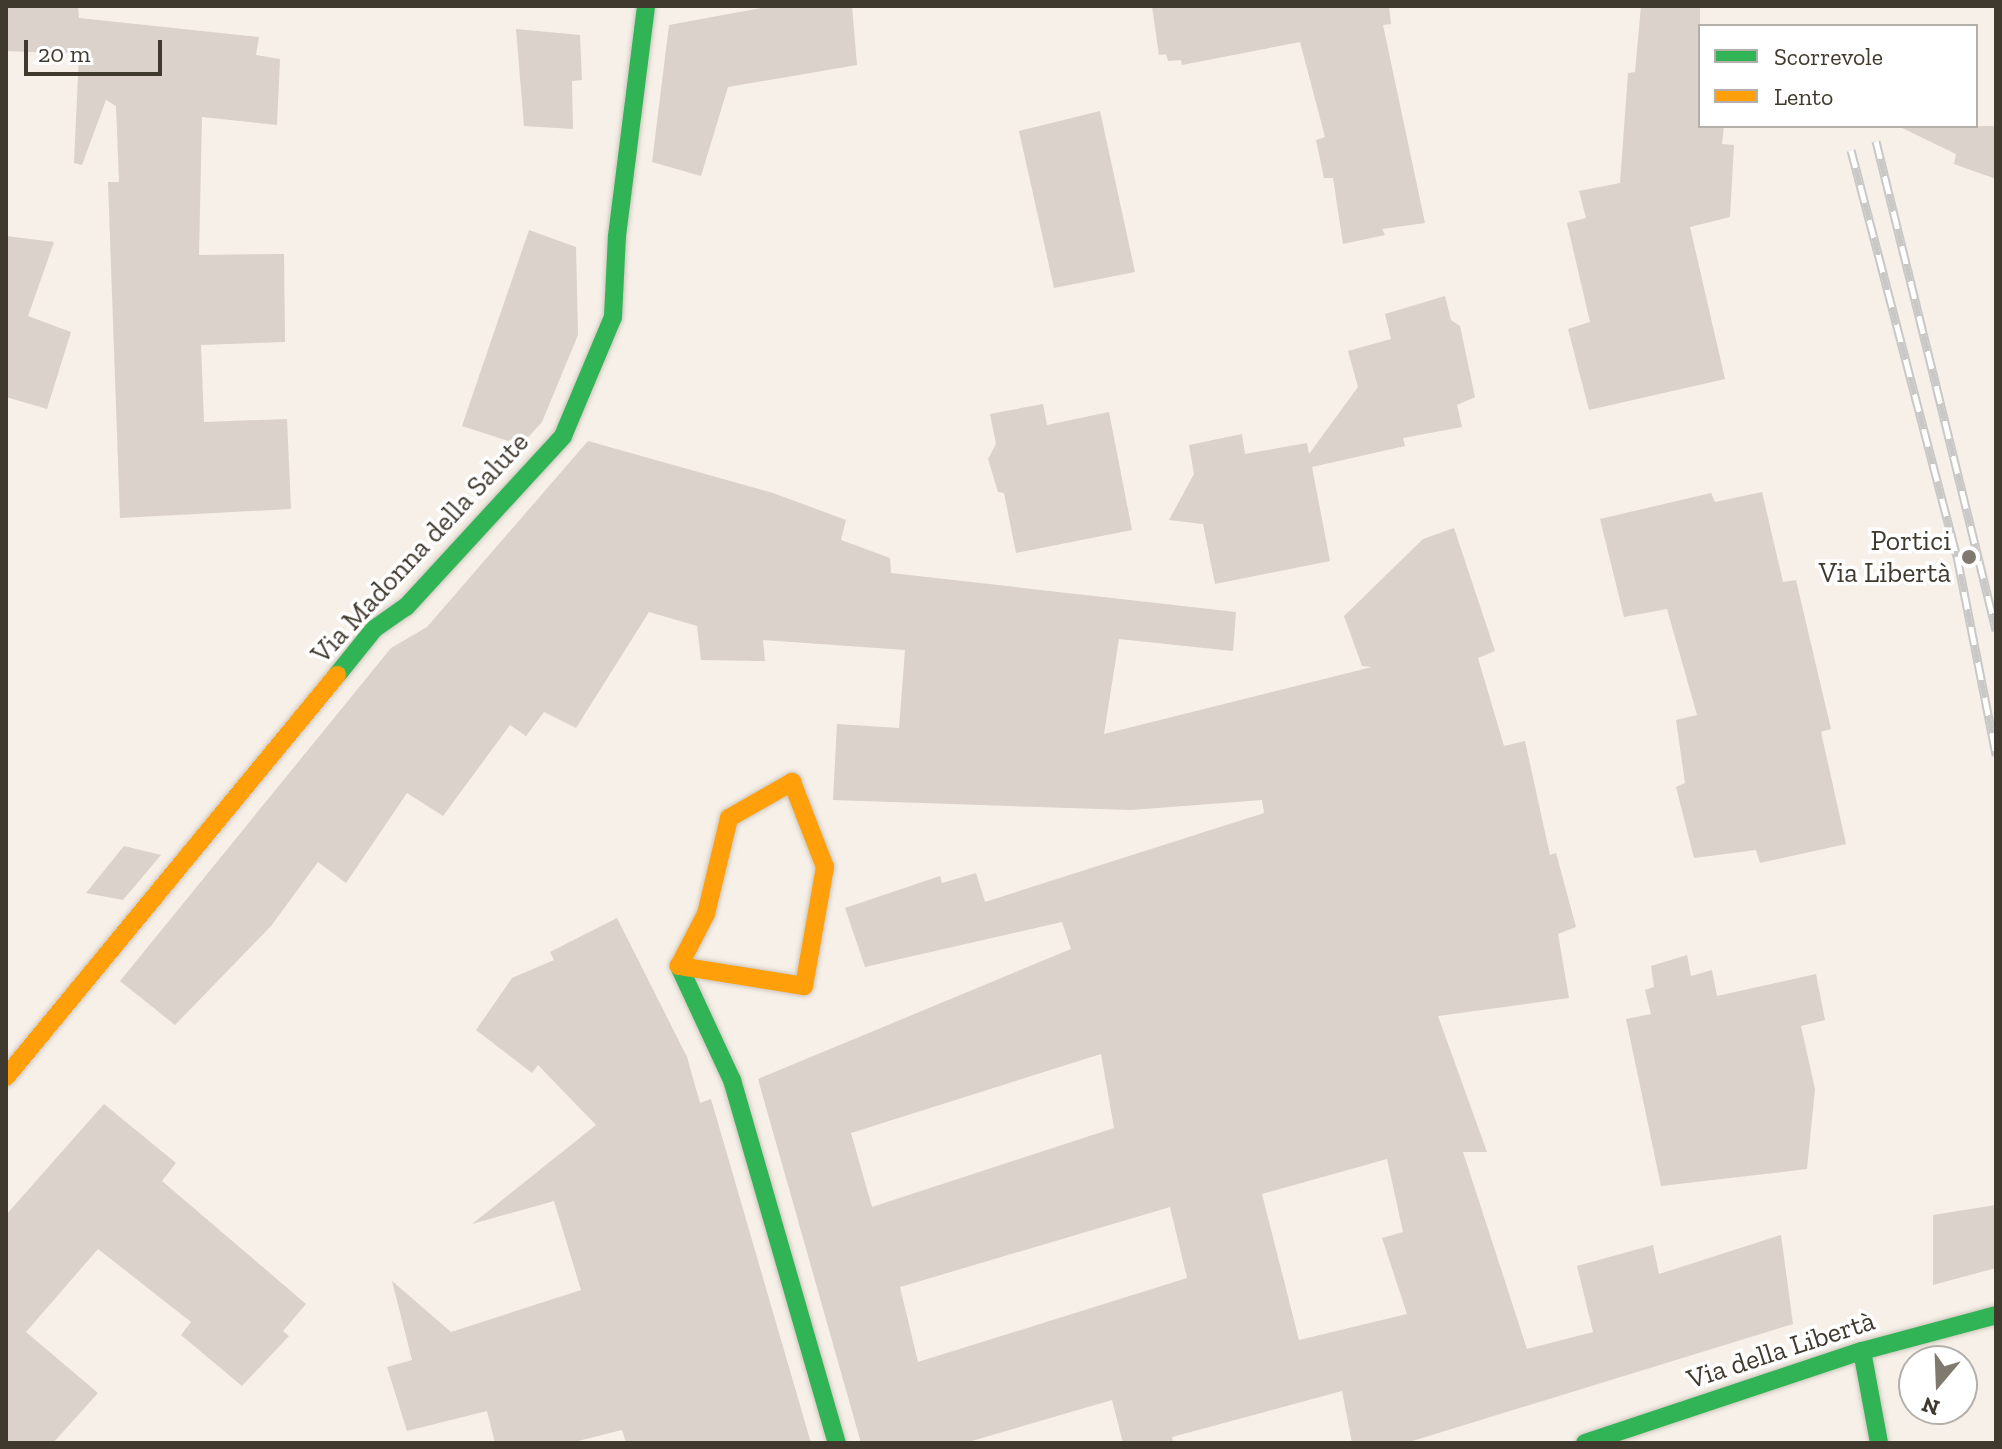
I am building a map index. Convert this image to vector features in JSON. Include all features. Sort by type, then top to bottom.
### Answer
[{"type":"street","name":"Via Madonna della Salute","points":[[6,1077],[179,873],[374,629],[406,607],[563,436],[613,317],[619,220],[646,6]]},
{"type":"street","points":[[792,782],[825,867],[804,986],[679,966],[706,914],[729,818],[792,782]]},
{"type":"street","points":[[679,966],[732,1080],[837,1443]]},
{"type":"street","name":"Via della Libertà","points":[[1585,1443],[1862,1351],[1989,1317]]},
{"type":"street","points":[[1862,1351],[1879,1443]]},
{"type":"building","points":[[6,6],[78,6],[79,18],[259,37],[256,55],[280,59],[277,125],[202,117],[199,255],[284,254],[285,342],[201,345],[204,422],[287,419],[291,509],[120,518],[108,182],[119,182],[116,106],[106,100],[82,165],[74,163],[79,54],[6,51]]},
{"type":"building","points":[[772,6],[852,6],[857,65],[728,87],[701,176],[652,162],[669,25]]},
{"type":"building","points":[[1152,6],[1389,6],[1391,24],[1383,25],[1425,223],[1382,229],[1385,235],[1343,244],[1333,178],[1324,178],[1316,140],[1325,137],[1300,42],[1182,65],[1181,60],[1168,61],[1166,54],[1159,55]]},
{"type":"building","points":[[1641,6],[1700,6],[1698,128],[1724,128],[1722,144],[1734,145],[1730,217],[1690,227],[1725,379],[1589,410],[1568,329],[1590,322],[1567,223],[1586,218],[1579,191],[1620,183],[1628,73],[1635,72]]},
{"type":"building","points":[[516,29],[580,35],[582,80],[572,81],[573,129],[524,126]]},
{"type":"building","points":[[1100,111],[1135,272],[1054,288],[1019,131]]},
{"type":"building","points":[[1996,126],[1996,179],[1954,164],[1956,154],[1902,128]]},
{"type":"building","points":[[529,230],[576,247],[578,335],[542,422],[521,445],[462,426]]},
{"type":"building","points":[[6,236],[54,242],[28,316],[71,332],[47,409],[6,397]]},
{"type":"building","points":[[1445,296],[1451,320],[1460,326],[1475,397],[1457,405],[1462,427],[1403,438],[1405,446],[1312,467],[1330,561],[1215,584],[1203,524],[1169,520],[1194,474],[1189,445],[1242,434],[1245,454],[1307,443],[1309,454],[1358,387],[1348,351],[1391,339],[1385,314]]},
{"type":"building","points":[[1043,404],[1047,425],[1109,412],[1132,530],[1016,553],[1004,493],[998,492],[988,459],[996,444],[990,414]]},
{"type":"building","points":[[588,441],[773,493],[846,520],[841,540],[890,558],[891,573],[1236,612],[1233,651],[1119,639],[1104,734],[1372,667],[1362,666],[1344,616],[1423,539],[1454,528],[1495,651],[1478,658],[1504,746],[1525,741],[1550,855],[1556,853],[1576,927],[1558,934],[1569,998],[1438,1016],[1487,1152],[1463,1152],[1527,1349],[1593,1332],[1577,1266],[1653,1245],[1659,1274],[1781,1235],[1793,1324],[1406,1443],[1352,1443],[1342,1391],[1172,1437],[1173,1443],[1123,1443],[1112,1400],[965,1443],[861,1443],[758,1079],[1071,949],[1062,922],[865,967],[845,908],[940,876],[942,883],[976,873],[985,902],[1264,813],[1262,800],[1131,810],[833,800],[837,724],[899,728],[905,650],[763,640],[765,661],[701,660],[697,626],[649,612],[576,728],[544,712],[526,736],[510,725],[443,816],[407,793],[346,883],[318,862],[271,926],[175,1025],[120,981],[391,648],[427,627]],"holes":[[[1101,1054],[1114,1128],[872,1207],[851,1133]],[[1387,1159],[1403,1232],[1382,1238],[1407,1314],[1299,1340],[1262,1194]],[[1170,1207],[1187,1278],[918,1362],[900,1287]]]},
{"type":"building","points":[[1762,492],[1783,582],[1796,580],[1831,729],[1821,732],[1846,844],[1760,863],[1756,850],[1694,858],[1676,787],[1685,783],[1676,720],[1697,715],[1667,609],[1624,617],[1600,519],[1711,493],[1715,502]]},
{"type":"building","points":[[124,846],[161,855],[123,900],[86,893]]},
{"type":"building","points":[[617,918],[687,1057],[700,1103],[711,1099],[811,1443],[626,1443],[622,1430],[570,1443],[495,1443],[487,1411],[407,1431],[387,1367],[412,1360],[392,1281],[451,1332],[581,1290],[554,1201],[472,1224],[596,1125],[538,1065],[532,1073],[476,1030],[512,978],[554,960],[550,952]]},
{"type":"building","points":[[1687,955],[1691,976],[1712,970],[1717,996],[1816,974],[1825,1020],[1801,1026],[1815,1089],[1807,1169],[1661,1186],[1626,1019],[1651,1014],[1645,990],[1654,987],[1651,966]]},
{"type":"building","points":[[104,1104],[176,1163],[162,1181],[306,1304],[283,1331],[289,1336],[242,1386],[181,1335],[191,1322],[98,1249],[26,1332],[98,1393],[53,1443],[6,1443],[6,1215]]},
{"type":"building","points":[[1996,1205],[1996,1268],[1933,1285],[1933,1215]]},
{"type":"railway","points":[[1876,141],[1996,630]]},
{"type":"railway","points":[[1851,150],[1957,556],[1996,755]]},
{"type":"traffic: fast","points":[[337,675],[374,629],[406,607],[563,436],[613,317],[617,236],[646,6]]},
{"type":"traffic: fast","points":[[679,966],[732,1080],[837,1443]]},
{"type":"traffic: fast","points":[[1585,1443],[1862,1351],[1996,1315]]},
{"type":"traffic: fast","points":[[1862,1351],[1879,1443]]},
{"type":"traffic: slow","points":[[6,1077],[337,675]]},
{"type":"traffic: slow","points":[[792,782],[825,867],[804,986],[679,966],[706,914],[729,818],[792,782]]},
{"type":"place","name":"Portici Via Libertà","points":[[1969,557]]}]
